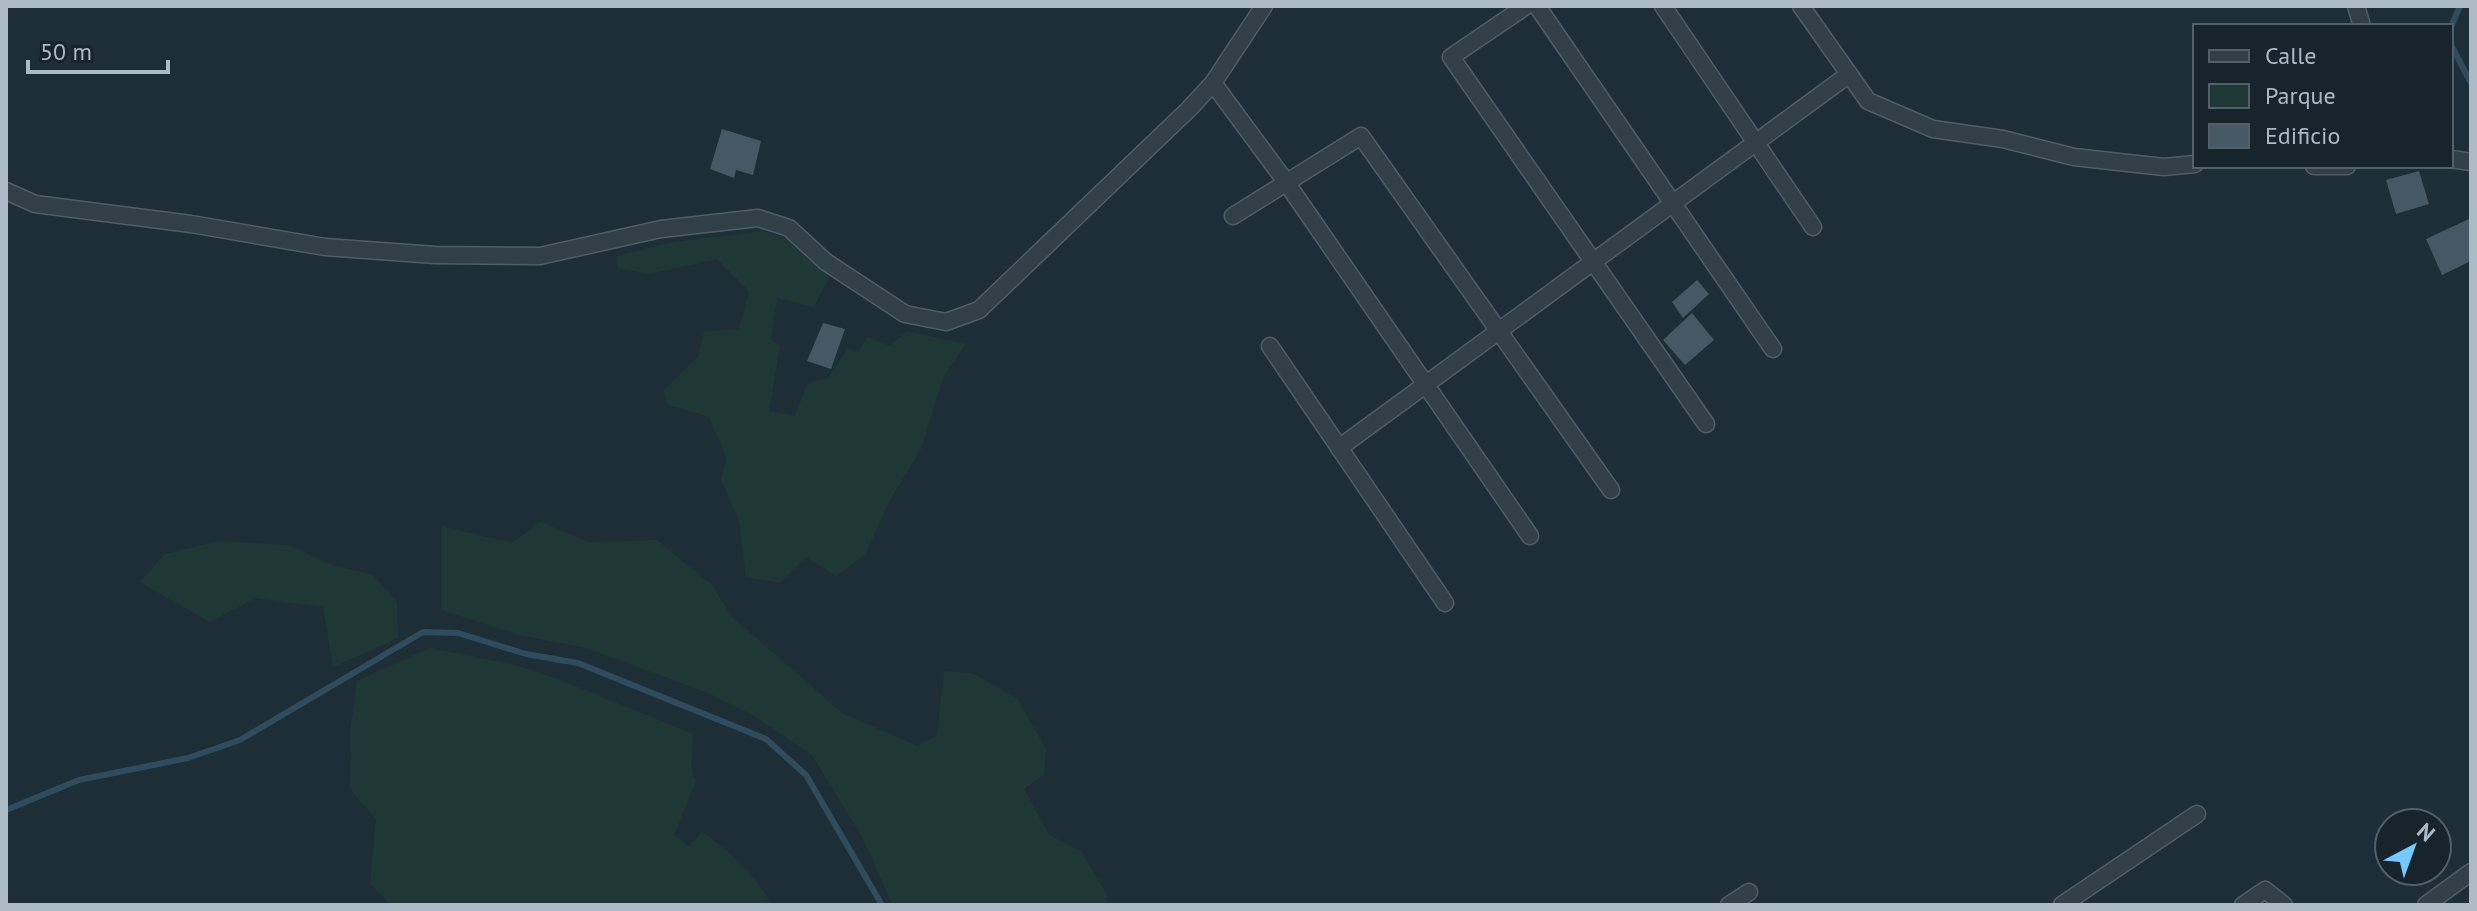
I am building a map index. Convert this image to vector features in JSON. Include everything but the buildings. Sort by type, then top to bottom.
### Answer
[{"type":"street","points":[[6,191],[35,204],[191,224],[325,247],[435,255],[540,256],[661,229],[758,218],[789,228],[826,262],[905,314],[946,322],[979,310],[1213,83],[1264,6]]},
{"type":"street","points":[[1526,6],[1451,57],[1706,424]]},
{"type":"street","points":[[1537,6],[1773,349]]},
{"type":"street","points":[[1663,6],[1813,227]]},
{"type":"street","points":[[1801,6],[1868,101],[1933,129],[2003,139],[2074,157],[2164,167],[2193,164]]},
{"type":"street","points":[[1339,448],[1848,75]]},
{"type":"street","points":[[1213,83],[1286,182],[1530,536]]},
{"type":"street","points":[[1233,216],[1361,136],[1611,490]]},
{"type":"street","points":[[1270,346],[1445,603]]},
{"type":"street","points":[[2062,905],[2197,814]]},
{"type":"street","points":[[2426,905],[2471,872]]},
{"type":"street","points":[[2243,905],[2265,890],[2284,905]]},
{"type":"street","points":[[1729,905],[1749,892]]},
{"type":"green space","points":[[764,231],[796,242],[830,276],[814,307],[777,298],[771,340],[780,346],[769,411],[795,416],[807,384],[828,378],[848,349],[858,352],[867,337],[890,346],[907,331],[966,344],[943,378],[921,449],[891,498],[865,555],[836,576],[806,557],[780,583],[746,577],[739,522],[721,479],[727,459],[709,417],[667,404],[664,391],[698,357],[704,332],[739,329],[749,291],[717,259],[649,274],[617,268],[616,256],[673,242]]},
{"type":"green space","points":[[541,522],[588,542],[657,540],[712,585],[731,616],[842,713],[917,746],[937,736],[944,671],[972,673],[1018,699],[1046,749],[1044,774],[1024,789],[1049,835],[1082,852],[1107,895],[1106,905],[893,905],[862,837],[812,755],[751,714],[708,693],[586,648],[520,635],[441,610],[441,526],[512,543]]},
{"type":"green space","points":[[219,541],[288,545],[332,565],[373,575],[397,602],[398,638],[333,667],[323,607],[255,598],[210,622],[140,582],[165,554]]},
{"type":"green space","points":[[430,648],[515,665],[558,679],[693,734],[691,768],[696,781],[674,835],[689,847],[702,831],[750,873],[771,905],[391,905],[370,883],[376,819],[350,789],[351,726],[357,681]]},
{"type":"waterway","points":[[2452,24],[2460,6]]},
{"type":"waterway","points":[[2453,49],[2471,83]]},
{"type":"waterway","points":[[6,810],[79,780],[188,758],[240,740],[423,632],[458,633],[526,654],[578,663],[766,739],[806,775],[882,905]]}]
